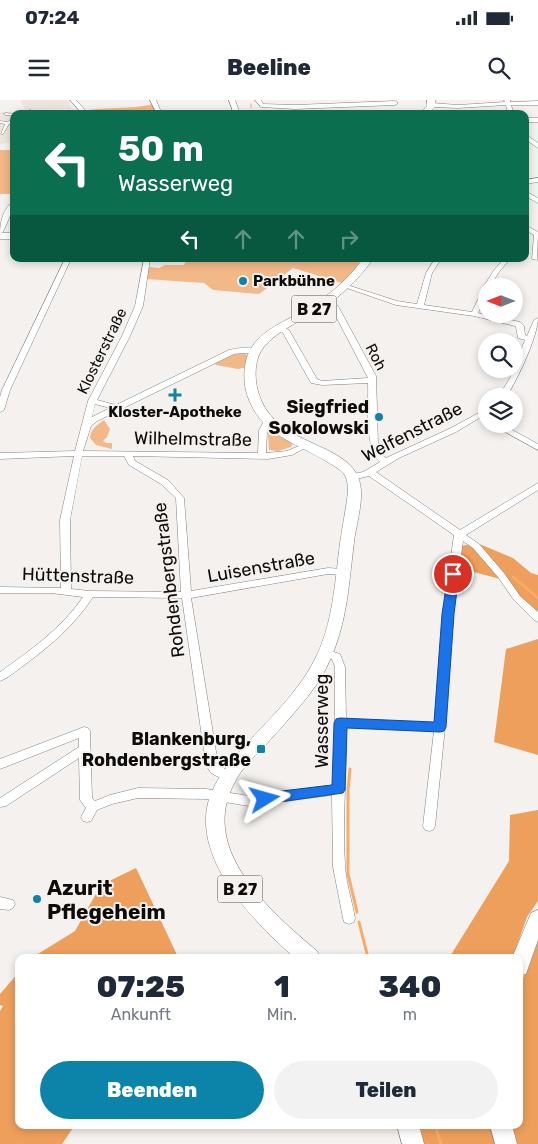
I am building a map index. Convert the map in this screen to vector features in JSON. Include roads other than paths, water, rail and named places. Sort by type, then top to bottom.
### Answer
[{"type":"main road","name":"B 27","points":[[255,351],[263,341],[344,286],[366,262]]},
{"type":"main road","points":[[255,351],[250,368],[252,388],[260,412],[267,423],[334,460],[352,477]]},
{"type":"main road","name":"B 27","points":[[305,954],[265,919],[235,881],[219,843],[216,818],[219,796],[228,777],[306,685],[325,653],[333,630],[343,572],[353,500],[352,477]]},
{"type":"main road","points":[[523,954],[538,918]]},
{"type":"main road","points":[[409,1129],[413,1144]]},
{"type":"main road","points":[[502,1129],[506,1144]]},
{"type":"street","points":[[258,100],[261,105],[300,107],[395,103]]},
{"type":"street","points":[[299,110],[302,100]]},
{"type":"street","points":[[431,103],[456,107],[508,101],[538,103]]},
{"type":"street","points":[[0,122],[10,126]]},
{"type":"street","points":[[2,133],[6,124],[10,122]]},
{"type":"street","points":[[0,232],[10,206]]},
{"type":"street","points":[[536,259],[537,234]]},
{"type":"street","points":[[0,410],[3,391],[67,262]]},
{"type":"street","name":"Klosterstraße","points":[[66,591],[65,520],[78,453],[92,401],[126,336],[139,306],[146,262]]},
{"type":"street","points":[[420,306],[429,273],[436,262]]},
{"type":"street","points":[[492,278],[504,262]]},
{"type":"street","points":[[344,286],[388,301],[474,314],[517,324],[520,326],[522,336],[528,339]]},
{"type":"street","name":"Roh","points":[[326,300],[334,306],[373,380],[374,445],[378,456],[385,462]]},
{"type":"street","points":[[474,314],[478,306]]},
{"type":"street","points":[[508,388],[528,339],[538,320]]},
{"type":"street","points":[[281,328],[286,332],[311,377],[316,382],[373,380]]},
{"type":"street","points":[[87,425],[117,408],[232,352],[242,350],[255,351]]},
{"type":"street","points":[[92,401],[117,408]]},
{"type":"street","name":"Welfenstraße","points":[[352,477],[371,473],[385,462],[478,419]]},
{"type":"street","points":[[262,456],[262,430],[267,423]]},
{"type":"street","points":[[512,433],[538,447]]},
{"type":"street","name":"Wilhelmstraße","points":[[0,456],[78,453],[262,456],[289,453],[306,445]]},
{"type":"street","name":"Rohdenbergstraße","points":[[129,454],[128,458],[132,463],[166,482],[175,490],[180,498],[186,595],[212,765],[215,770],[228,777]]},
{"type":"street","points":[[371,473],[476,546],[492,563],[517,598],[538,618]]},
{"type":"street","points":[[459,535],[538,486]]},
{"type":"street","points":[[430,826],[440,727],[448,614],[459,535]]},
{"type":"street","name":"Luisenstraße","points":[[186,595],[328,571],[343,572]]},
{"type":"street","name":"Hüttenstraße","points":[[0,590],[66,591],[90,594],[186,595]]},
{"type":"street","points":[[0,677],[62,629],[90,594]]},
{"type":"street","name":"Wasserweg","points":[[325,653],[336,657],[340,662],[339,867],[349,918]]},
{"type":"street","points":[[340,723],[440,727]]},
{"type":"street","points":[[0,764],[84,731],[86,800],[90,812],[110,800],[138,793],[206,794],[249,801],[339,790]]},
{"type":"street","points":[[2,802],[84,750]]},
{"type":"waterway","points":[[513,577],[538,598]]},
{"type":"waterway","points":[[350,769],[348,790],[348,874],[357,912]]},
{"type":"waterway","points":[[359,922],[367,954]]},
{"type":"waterway","points":[[436,1129],[441,1144]]},
{"type":"place","name":"Parkbühne","points":[[243,281]]},
{"type":"place","name":"Kloster-Apotheke","points":[[175,395]]},
{"type":"place","name":"Siegfried Sokolowski","points":[[379,417]]},
{"type":"place","name":"Blankenburg, Rohdenbergstraße","points":[[261,749]]},
{"type":"place","name":"Azurit Pflegeheim","points":[[37,899]]}]
